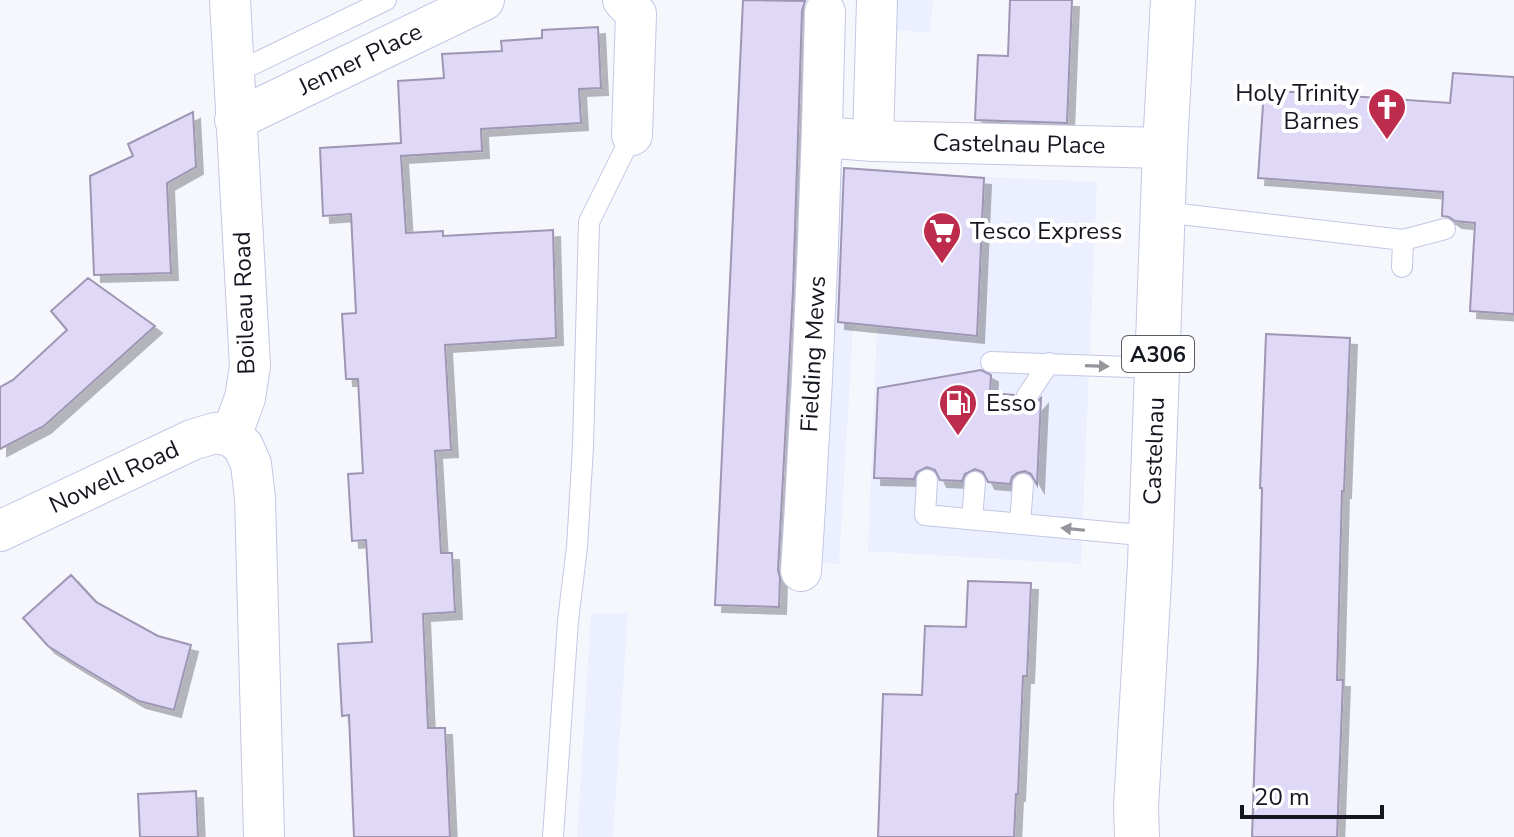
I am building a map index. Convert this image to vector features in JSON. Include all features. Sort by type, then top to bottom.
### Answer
[{"type":"main road","name":"Castelnau","points":[[1128,827],[1151,536],[1173,0]]},
{"type":"street","name":"Boileau Road","points":[[230,0],[250,366],[245,398],[231,436]]},
{"type":"street","name":"Jenner Place","points":[[235,120],[484,0]]},
{"type":"street","points":[[623,0],[636,14],[632,135]]},
{"type":"street","points":[[848,139],[877,0]]},
{"type":"street","name":"Fielding Mews","points":[[801,571],[811,401],[848,139],[825,12]]},
{"type":"street","name":"Castelnau Place","points":[[848,139],[1165,148]]},
{"type":"street","name":"Nowell Road","points":[[0,531],[192,440],[215,433],[231,436]]},
{"type":"street","points":[[231,436],[243,446],[251,464],[255,498],[264,837]]},
{"type":"lane","points":[[233,74],[386,0]]},
{"type":"lane","points":[[553,837],[583,446],[589,222],[632,135]]},
{"type":"lane","points":[[1163,212],[1403,240],[1445,229]]},
{"type":"lane","points":[[1402,267],[1403,240]]},
{"type":"lane","points":[[991,362],[1158,368]]},
{"type":"lane","points":[[1027,396],[1049,363]]},
{"type":"lane","points":[[927,480],[925,515],[1151,536]]},
{"type":"lane","points":[[972,519],[975,482]]},
{"type":"lane","points":[[1020,524],[1023,484]]},
{"type":"shaded area","points":[[897,0],[933,0],[930,33],[895,30]]},
{"type":"shaded area","points":[[883,172],[1097,182],[1081,564],[868,551]]},
{"type":"shaded area","points":[[829,176],[862,179],[839,564],[807,562]]},
{"type":"shaded area","points":[[591,613],[628,613],[613,837],[577,837]]},
{"type":"building","points":[[743,0],[805,1],[802,11],[793,291],[778,570],[779,607],[715,605]]},
{"type":"building","points":[[1010,0],[1072,0],[1067,123],[975,120],[978,55],[1008,56]]},
{"type":"building","points":[[598,27],[601,88],[579,89],[581,123],[481,129],[482,151],[401,156],[406,233],[443,231],[443,236],[553,230],[556,338],[445,345],[451,450],[435,451],[441,553],[452,553],[455,612],[423,614],[428,728],[445,728],[450,837],[354,837],[349,715],[342,716],[338,644],[372,642],[366,540],[352,541],[348,474],[363,473],[358,379],[346,379],[342,314],[356,313],[351,214],[323,216],[320,148],[401,143],[398,81],[444,78],[442,54],[502,51],[501,41],[542,38],[542,30]]},
{"type":"building","name":"Holy Trinity Barnes","points":[[1453,73],[1514,77],[1514,314],[1470,311],[1475,223],[1442,216],[1443,192],[1258,178],[1264,90],[1450,103]]},
{"type":"building","points":[[193,112],[196,167],[167,183],[171,273],[94,275],[90,176],[133,156],[128,144]]},
{"type":"building","points":[[844,168],[984,178],[977,336],[838,322]]},
{"type":"building","points":[[88,278],[155,326],[44,426],[0,449],[0,387],[13,380],[67,330],[51,311]]},
{"type":"building","points":[[1266,334],[1350,338],[1337,680],[1343,680],[1337,837],[1252,837]]},
{"type":"building","name":"Esso","points":[[981,370],[991,375],[990,393],[1014,395],[1020,407],[1032,408],[1041,398],[1037,485],[1031,474],[1025,471],[1012,477],[1010,484],[988,482],[983,472],[975,469],[965,474],[962,481],[940,480],[935,470],[927,467],[917,472],[914,479],[874,478],[878,388]]},
{"type":"building","points":[[71,575],[96,602],[158,636],[191,645],[174,710],[139,701],[78,665],[48,646],[23,618]]},
{"type":"building","points":[[968,581],[1031,583],[1014,837],[878,837],[883,694],[922,695],[925,626],[966,627]]},
{"type":"building","points":[[196,791],[198,837],[140,837],[138,794]]},
{"type":"place","name":"Holy Trinity Barnes","points":[[1387,141]]},
{"type":"place","name":"Tesco Express","points":[[942,265]]},
{"type":"place","name":"Esso","points":[[958,437]]}]
